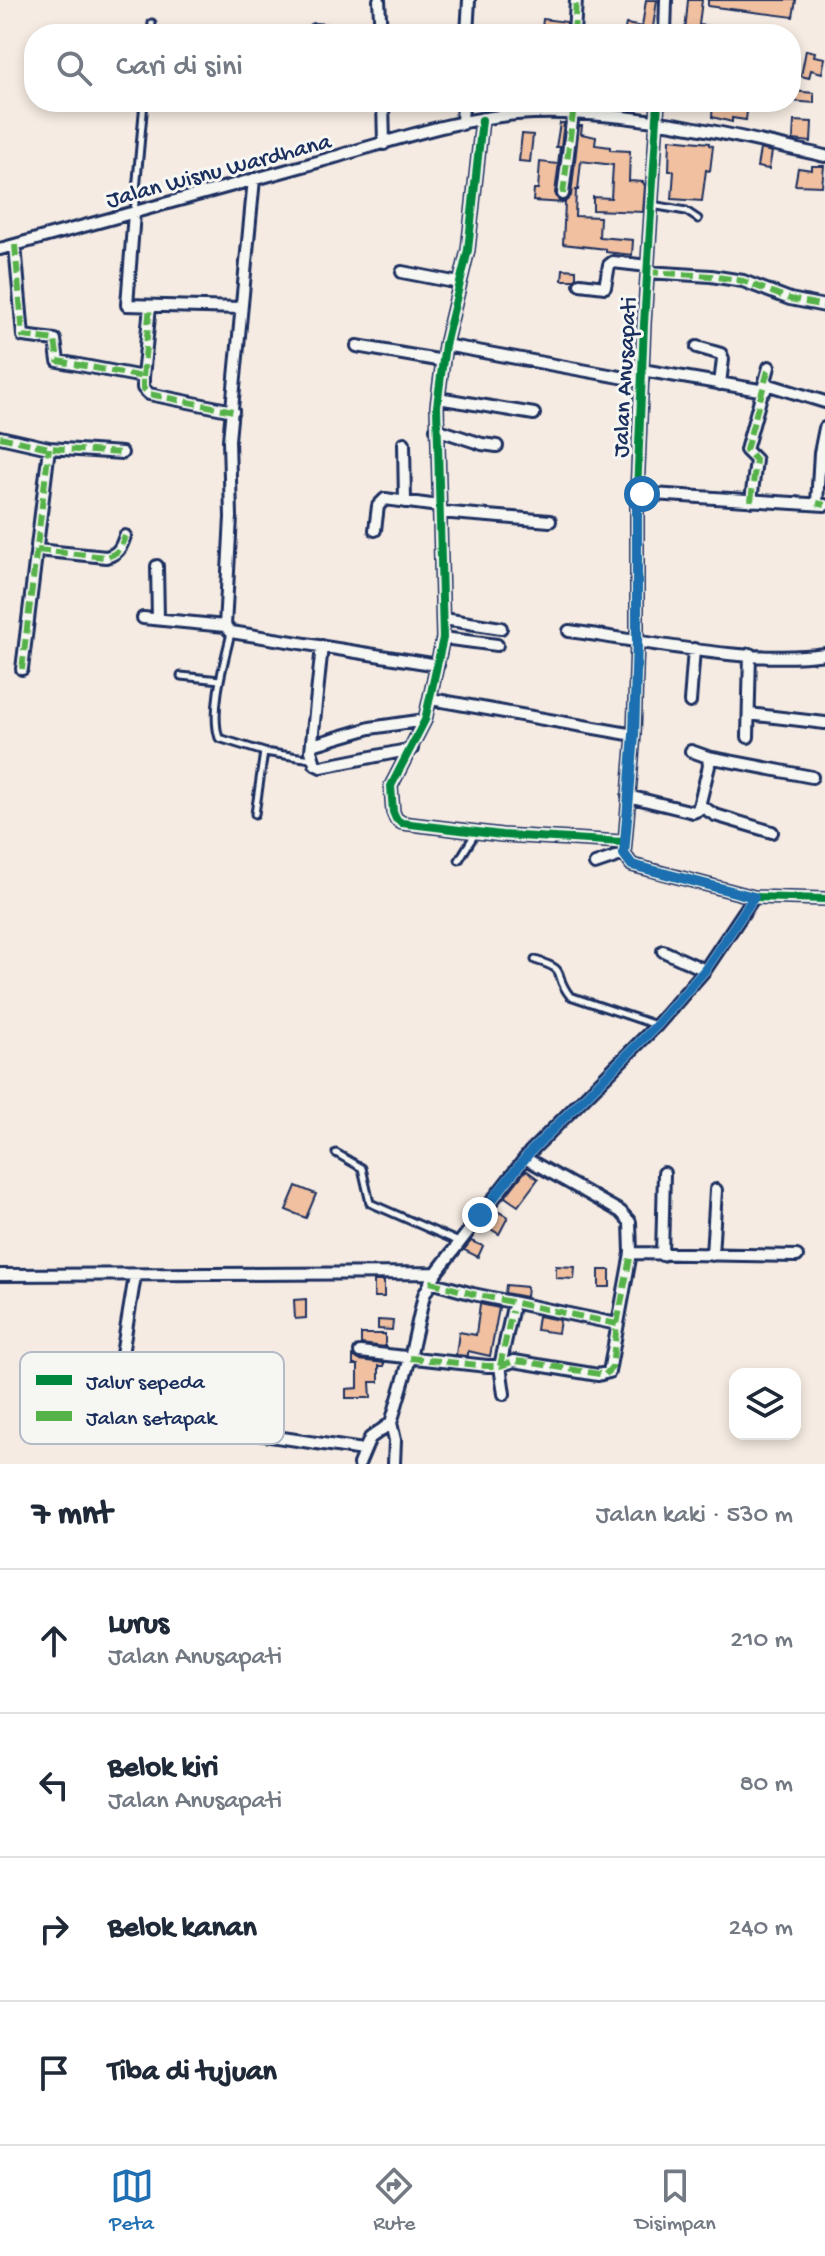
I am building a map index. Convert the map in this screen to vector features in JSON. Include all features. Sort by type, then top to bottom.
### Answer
[{"type":"street","points":[[379,0],[380,24]]},
{"type":"street","points":[[468,24],[469,0]]},
{"type":"street","points":[[575,24],[576,0]]},
{"type":"street","points":[[665,24],[666,0]]},
{"type":"street","points":[[383,112],[384,144]]},
{"type":"street","points":[[462,124],[463,112]]},
{"type":"street","name":"Jalan Wisnu Wardhana","points":[[0,249],[462,124],[544,112]]},
{"type":"street","points":[[563,194],[568,112]]},
{"type":"street","name":"Jalan Wisnu Wardhana","points":[[589,112],[714,131],[825,156]]},
{"type":"street","name":"Jalan Anusapati","points":[[624,854],[634,735],[637,493],[658,112]]},
{"type":"street","points":[[482,120],[472,222],[445,345],[438,398],[436,429],[443,638],[425,720],[391,786],[391,804],[396,819],[402,823],[476,833],[623,842]]},
{"type":"street","points":[[228,629],[231,517],[229,440],[254,179]]},
{"type":"street","points":[[134,213],[126,303],[129,306],[241,308]]},
{"type":"street","points":[[15,245],[21,334],[55,340],[56,359],[63,367],[143,377]]},
{"type":"street","points":[[580,284],[605,287],[609,265],[613,262],[743,281],[790,299],[825,306]]},
{"type":"street","points":[[402,272],[459,283]]},
{"type":"street","points":[[150,306],[143,377],[146,393],[233,411]]},
{"type":"street","points":[[445,345],[642,376],[765,387],[825,402]]},
{"type":"street","points":[[357,346],[443,361]]},
{"type":"street","points":[[697,347],[721,354],[720,384]]},
{"type":"street","points":[[751,501],[756,460],[746,450],[769,367]]},
{"type":"street","points":[[438,398],[534,414]]},
{"type":"street","points":[[637,493],[821,504],[820,453],[825,428]]},
{"type":"street","points":[[436,429],[497,446]]},
{"type":"street","points":[[0,437],[49,448],[122,453]]},
{"type":"street","points":[[404,443],[405,502]]},
{"type":"street","points":[[22,669],[49,448]]},
{"type":"street","points":[[375,530],[378,506],[382,501],[550,521]]},
{"type":"street","points":[[37,550],[106,557],[115,555],[125,536]]},
{"type":"street","points":[[157,566],[158,619]]},
{"type":"street","points":[[143,618],[228,629],[438,665]]},
{"type":"street","points":[[444,619],[501,628]]},
{"type":"street","points":[[569,631],[793,659],[825,654]]},
{"type":"street","points":[[443,638],[497,645]]},
{"type":"street","points":[[322,646],[312,745],[315,764],[321,767],[412,749]]},
{"type":"street","points":[[690,702],[694,649]]},
{"type":"street","points":[[748,737],[750,654]]},
{"type":"street","points":[[431,699],[634,735]]},
{"type":"street","points":[[749,714],[825,723]]},
{"type":"street","points":[[312,745],[370,728],[425,720]]},
{"type":"street","points":[[691,751],[812,777]]},
{"type":"street","points":[[628,796],[693,812],[698,810],[709,766],[708,757]]},
{"type":"street","points":[[701,806],[715,815],[772,832]]},
{"type":"street","points":[[595,864],[624,854],[632,865],[750,896],[825,899]]},
{"type":"street","points":[[394,1464],[395,1440],[391,1423],[420,1311],[433,1277],[525,1158],[657,1025],[705,970],[750,896]]},
{"type":"street","points":[[663,951],[705,970]]},
{"type":"street","points":[[360,1352],[500,1366],[514,1361],[605,1375],[612,1367],[631,1253],[630,1222],[621,1212],[525,1158]]},
{"type":"street","points":[[662,1255],[664,1173]]},
{"type":"street","points":[[712,1255],[716,1190]]},
{"type":"street","points":[[631,1253],[797,1256]]},
{"type":"street","points":[[0,1275],[433,1277],[473,1294],[617,1324]]},
{"type":"street","points":[[122,1352],[135,1276]]},
{"type":"street","points":[[504,1394],[500,1366],[512,1311]]},
{"type":"street","points":[[359,1464],[370,1438],[391,1423]]},
{"type":"street","points":[[284,1438],[363,1450]]},
{"type":"lane","points":[[134,213],[143,112]]},
{"type":"lane","points":[[651,205],[686,211],[698,219]]},
{"type":"lane","points":[[228,629],[220,680],[216,729],[219,738],[264,752],[313,759]]},
{"type":"lane","points":[[181,676],[220,680]]},
{"type":"lane","points":[[255,814],[264,752]]},
{"type":"lane","points":[[459,860],[476,833]]},
{"type":"lane","points":[[535,960],[555,966],[562,986],[570,996],[657,1025]]},
{"type":"lane","points":[[336,1153],[362,1168],[370,1203],[460,1242]]},
{"type":"building","points":[[646,0],[657,0],[653,24],[642,24]]},
{"type":"building","points":[[688,0],[702,0],[699,24],[686,24]]},
{"type":"building","points":[[708,0],[796,0],[793,17],[708,6]]},
{"type":"building","points":[[543,19],[567,22],[567,24],[542,24]]},
{"type":"building","points":[[806,50],[815,52],[814,56],[825,58],[822,73],[811,70],[809,78],[801,76]]},
{"type":"building","points":[[801,92],[814,93],[814,103],[801,102]]},
{"type":"building","points":[[712,112],[747,112],[746,120],[732,118],[732,122],[712,117]]},
{"type":"building","points":[[794,121],[812,122],[811,142],[793,140]]},
{"type":"building","points":[[560,123],[564,123],[555,193],[559,201],[565,202],[571,196],[579,126],[582,126],[581,134],[596,137],[595,145],[630,151],[629,181],[643,182],[645,186],[643,212],[593,210],[593,197],[611,198],[613,165],[581,161],[575,216],[600,217],[599,237],[633,240],[632,255],[563,244],[565,203],[533,201],[534,189],[538,189],[540,162],[558,164],[560,147],[556,147]]},
{"type":"building","points":[[522,134],[533,135],[530,162],[519,161]]},
{"type":"building","points":[[670,139],[713,146],[702,201],[672,199],[674,171],[669,171]]},
{"type":"building","points":[[760,149],[772,152],[769,169],[757,167]]},
{"type":"building","points":[[812,166],[824,166],[822,186],[795,185],[798,168],[812,170]]},
{"type":"building","points":[[563,269],[576,270],[576,278],[562,280]]},
{"type":"building","points":[[526,1170],[538,1179],[518,1206],[505,1197]]},
{"type":"building","points":[[296,1186],[316,1194],[306,1218],[286,1210]]},
{"type":"building","points":[[495,1210],[508,1217],[499,1234],[484,1225]]},
{"type":"building","points":[[471,1241],[483,1246],[478,1257],[464,1250]]},
{"type":"building","points":[[556,1266],[575,1267],[574,1279],[556,1278]]},
{"type":"building","points":[[599,1270],[610,1270],[610,1287],[599,1287]]},
{"type":"building","points":[[374,1281],[384,1281],[384,1297],[374,1297]]},
{"type":"building","points":[[506,1285],[527,1287],[526,1297],[505,1293]]},
{"type":"building","points":[[306,1299],[306,1318],[295,1319],[294,1300]]},
{"type":"building","points":[[480,1304],[499,1308],[490,1356],[468,1351],[468,1356],[456,1355],[459,1332],[476,1335]]},
{"type":"building","points":[[538,1316],[560,1320],[558,1333],[536,1330]]},
{"type":"building","points":[[378,1320],[393,1321],[392,1330],[378,1329]]},
{"type":"building","points":[[361,1334],[385,1334],[385,1347],[361,1344]]},
{"type":"building","points":[[353,1356],[359,1360],[384,1363],[384,1366],[379,1366],[379,1382],[370,1382],[371,1398],[346,1398],[346,1389],[358,1388],[358,1365],[353,1365]]},
{"type":"marked path","points":[[575,24],[576,0]]},
{"type":"marked path","points":[[563,194],[573,113]]},
{"type":"marked path","points":[[15,245],[23,336],[55,340],[58,361],[143,377],[143,388],[149,394],[233,411]]},
{"type":"marked path","points":[[647,272],[743,281],[790,299],[825,306]]},
{"type":"marked path","points":[[143,377],[150,306]]},
{"type":"marked path","points":[[751,501],[756,460],[746,450],[769,367]]},
{"type":"marked path","points":[[0,437],[49,448],[122,453]]},
{"type":"marked path","points":[[22,669],[49,448]]},
{"type":"marked path","points":[[817,503],[825,505]]},
{"type":"marked path","points":[[37,550],[106,557],[118,550],[125,536]]},
{"type":"marked path","points":[[410,1358],[487,1366],[514,1361],[605,1375],[612,1367],[631,1253]]},
{"type":"marked path","points":[[430,1282],[617,1324]]},
{"type":"marked path","points":[[500,1366],[512,1311]]},
{"type":"cycle path","points":[[657,112],[637,493],[634,735],[624,854],[632,865],[754,897],[825,899]]},
{"type":"cycle path","points":[[482,120],[468,250],[445,345],[437,406],[443,638],[425,720],[391,786],[393,812],[402,823],[502,835],[623,842]]},
{"type":"route","points":[[480,1215],[530,1152],[657,1025],[705,970],[754,897],[632,865],[624,854],[634,735],[637,493],[642,494]]}]
